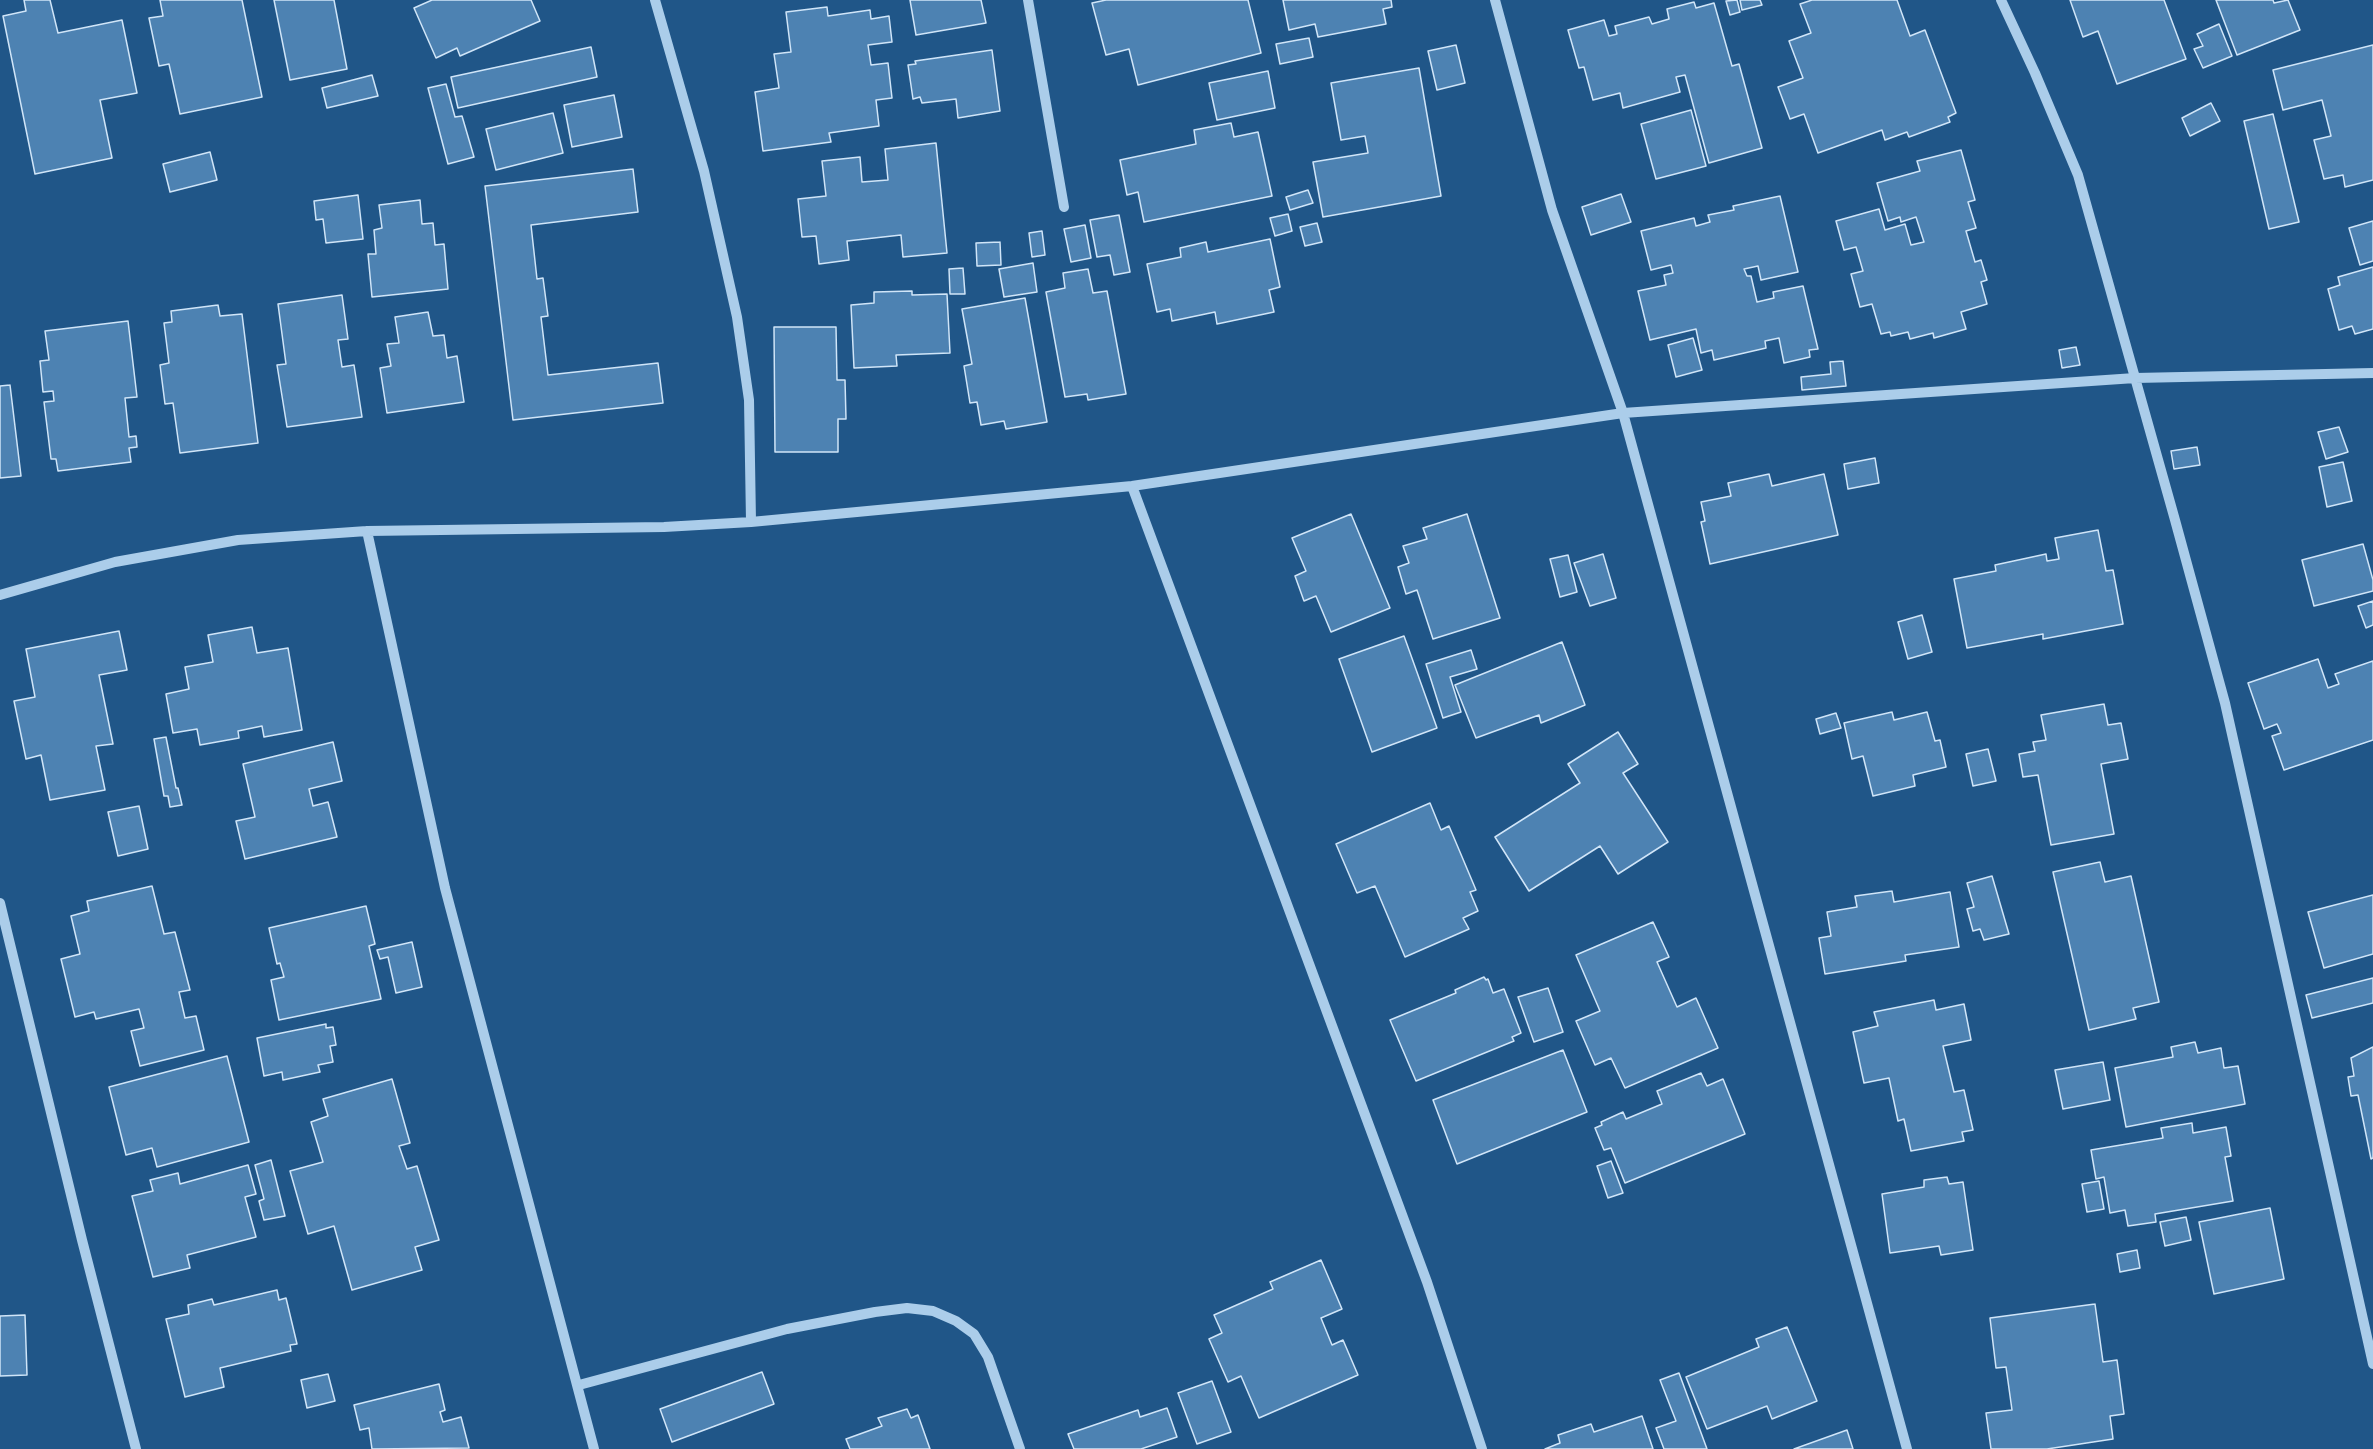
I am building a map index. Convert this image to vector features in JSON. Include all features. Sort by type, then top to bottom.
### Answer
[{"type":"street","points":[[655,0],[704,171],[737,317],[749,400],[752,522]]},
{"type":"street","points":[[1028,0],[1064,207]]},
{"type":"street","points":[[1496,0],[1552,210],[1623,413],[1907,1449]]},
{"type":"street","points":[[2001,0],[2035,72],[2078,175],[2225,703],[2373,1364]]},
{"type":"street","points":[[0,595],[115,562],[238,540],[367,531],[664,527],[752,522],[1132,486],[1623,413],[2135,378],[2373,373]]},
{"type":"street","points":[[1132,486],[1427,1282],[1482,1449]]},
{"type":"street","points":[[367,531],[445,888],[579,1385],[594,1449]]},
{"type":"street","points":[[0,903],[82,1240],[136,1449]]},
{"type":"street","points":[[579,1385],[787,1329],[907,1308],[933,1311],[956,1321],[974,1334],[988,1357],[1020,1449]]},
{"type":"building","points":[[24,0],[50,0],[58,33],[122,20],[137,93],[100,100],[112,158],[35,174],[3,16],[26,11]]},
{"type":"building","points":[[160,0],[242,0],[262,97],[180,114],[169,64],[159,66],[149,18],[163,16]]},
{"type":"building","points":[[274,0],[334,0],[347,69],[290,80]]},
{"type":"building","points":[[432,0],[531,0],[540,21],[460,56],[457,48],[436,58],[414,8]]},
{"type":"building","points":[[910,0],[981,0],[986,23],[916,35]]},
{"type":"building","points":[[1106,0],[1248,0],[1261,53],[1138,85],[1129,49],[1106,55],[1092,3]]},
{"type":"building","points":[[1283,0],[1391,0],[1392,7],[1383,9],[1386,24],[1318,37],[1315,24],[1289,30]]},
{"type":"building","points":[[1737,0],[1740,12],[1730,15],[1726,1]]},
{"type":"building","points":[[1740,0],[1760,0],[1762,5],[1742,10]]},
{"type":"building","points":[[1812,0],[1897,0],[1910,36],[1925,30],[1956,113],[1948,117],[1950,122],[1909,137],[1907,132],[1885,140],[1882,130],[1818,153],[1804,114],[1790,119],[1778,87],[1803,78],[1789,41],[1811,33],[1800,4]]},
{"type":"building","points":[[2070,0],[2164,0],[2186,59],[2117,84],[2098,31],[2083,37]]},
{"type":"building","points":[[2216,0],[2273,0],[2274,3],[2288,0],[2300,30],[2237,55]]},
{"type":"building","points":[[1694,2],[1696,8],[1714,3],[1732,66],[1739,64],[1762,148],[1709,163],[1685,75],[1676,77],[1680,92],[1623,108],[1620,93],[1593,100],[1584,67],[1579,68],[1568,30],[1604,20],[1609,36],[1617,34],[1615,26],[1649,17],[1652,24],[1669,19],[1667,9]]},
{"type":"building","points":[[827,7],[828,16],[870,10],[871,19],[889,16],[892,42],[868,45],[871,65],[888,63],[892,98],[876,100],[879,126],[829,133],[831,142],[763,151],[755,92],[779,88],[774,54],[791,52],[786,12]]},
{"type":"building","points":[[2219,24],[2232,56],[2203,68],[2194,49],[2203,46],[2197,34]]},
{"type":"building","points":[[1309,38],[1313,57],[1280,64],[1276,44]]},
{"type":"building","points":[[1456,45],[1465,83],[1437,90],[1428,51]]},
{"type":"building","points":[[2373,45],[2373,180],[2345,187],[2343,175],[2324,179],[2314,140],[2331,136],[2322,100],[2283,110],[2273,70]]},
{"type":"building","points":[[591,47],[597,77],[458,108],[451,77]]},
{"type":"building","points":[[992,50],[1000,111],[958,118],[956,99],[922,103],[920,97],[913,99],[908,65],[916,64],[915,61]]},
{"type":"building","points":[[1419,68],[1441,196],[1323,217],[1313,162],[1368,153],[1365,136],[1341,140],[1331,83]]},
{"type":"building","points":[[1268,71],[1275,108],[1217,120],[1209,83]]},
{"type":"building","points":[[372,75],[378,96],[327,108],[322,88]]},
{"type":"building","points":[[446,84],[455,117],[462,116],[474,157],[448,164],[428,88]]},
{"type":"building","points":[[614,95],[622,137],[572,147],[564,105]]},
{"type":"building","points":[[2211,103],[2220,121],[2190,136],[2182,118]]},
{"type":"building","points":[[1691,110],[1706,166],[1656,179],[1641,124]]},
{"type":"building","points":[[553,113],[563,153],[496,170],[486,129]]},
{"type":"building","points":[[2273,114],[2299,222],[2269,229],[2244,121]]},
{"type":"building","points":[[1231,123],[1234,137],[1258,132],[1272,196],[1144,222],[1138,192],[1127,195],[1120,160],[1196,144],[1194,130]]},
{"type":"building","points":[[936,143],[947,253],[903,257],[901,235],[847,241],[849,260],[819,264],[816,236],[802,237],[798,199],[826,196],[822,161],[860,157],[862,182],[888,180],[885,149]]},
{"type":"building","points":[[1961,150],[1975,200],[1968,202],[1976,228],[1966,231],[1975,262],[1981,260],[1987,280],[1981,282],[1987,304],[1961,312],[1966,329],[1934,338],[1933,333],[1910,339],[1908,332],[1891,336],[1890,332],[1881,334],[1872,304],[1860,307],[1851,274],[1863,271],[1856,247],[1844,250],[1836,221],[1879,209],[1885,230],[1905,224],[1911,245],[1924,242],[1916,217],[1901,222],[1900,217],[1888,221],[1877,183],[1920,171],[1917,161]]},
{"type":"building","points":[[210,152],[217,180],[170,192],[163,164]]},
{"type":"building","points":[[633,169],[638,212],[531,225],[537,279],[543,278],[548,316],[541,317],[548,375],[658,363],[663,403],[513,420],[485,186]]},
{"type":"building","points":[[1308,190],[1313,203],[1290,210],[1286,197]]},
{"type":"building","points":[[1621,194],[1631,222],[1591,235],[1582,207]]},
{"type":"building","points":[[358,195],[363,239],[326,243],[323,219],[316,220],[314,201]]},
{"type":"building","points":[[1780,196],[1798,272],[1761,280],[1758,266],[1744,269],[1747,276],[1751,276],[1757,302],[1774,298],[1773,292],[1803,286],[1818,349],[1809,350],[1810,357],[1784,363],[1779,338],[1765,341],[1766,348],[1714,360],[1712,350],[1701,353],[1696,329],[1650,340],[1638,291],[1666,285],[1664,275],[1673,273],[1671,265],[1651,270],[1641,231],[1694,218],[1696,226],[1710,222],[1708,215],[1734,210],[1733,206]]},
{"type":"building","points":[[420,200],[422,224],[433,223],[435,245],[444,244],[448,289],[372,297],[368,254],[376,254],[374,230],[382,228],[379,205]]},
{"type":"building","points":[[1288,214],[1292,231],[1275,236],[1270,218]]},
{"type":"building","points":[[1119,215],[1130,272],[1114,275],[1110,255],[1097,257],[1090,220]]},
{"type":"building","points":[[2373,221],[2373,261],[2360,265],[2349,228]]},
{"type":"building","points":[[1317,223],[1322,242],[1305,246],[1300,227]]},
{"type":"building","points":[[1085,225],[1091,258],[1071,262],[1064,229]]},
{"type":"building","points":[[1042,231],[1045,255],[1032,257],[1029,233]]},
{"type":"building","points":[[1270,239],[1280,287],[1269,290],[1274,312],[1217,324],[1215,312],[1172,321],[1170,309],[1157,312],[1147,264],[1181,257],[1180,248],[1206,242],[1208,252]]},
{"type":"building","points":[[1000,242],[1001,265],[977,266],[976,243]]},
{"type":"building","points":[[1033,263],[1037,292],[1004,297],[999,269]]},
{"type":"building","points":[[2373,267],[2373,329],[2355,334],[2352,326],[2339,330],[2328,289],[2340,285],[2338,277]]},
{"type":"building","points":[[963,268],[965,294],[950,294],[949,269]]},
{"type":"building","points":[[1088,269],[1093,293],[1107,291],[1126,394],[1088,400],[1087,394],[1065,397],[1046,292],[1065,288],[1063,273]]},
{"type":"building","points":[[912,291],[912,295],[947,294],[950,353],[896,355],[897,366],[854,368],[851,305],[874,303],[874,292]]},
{"type":"building","points":[[342,295],[348,339],[338,340],[342,367],[354,365],[362,417],[287,427],[277,365],[286,364],[278,304]]},
{"type":"building","points":[[1025,298],[1047,422],[1006,429],[1004,421],[981,425],[977,402],[970,403],[964,366],[972,364],[962,309]]},
{"type":"building","points":[[218,305],[220,316],[242,314],[258,443],[180,453],[173,403],[165,404],[160,365],[169,363],[164,323],[172,322],[171,311]]},
{"type":"building","points":[[428,312],[433,336],[444,335],[447,358],[457,356],[464,402],[387,413],[380,368],[391,366],[387,344],[399,343],[395,317]]},
{"type":"building","points":[[128,321],[137,397],[125,398],[129,437],[136,436],[137,447],[129,448],[131,462],[58,471],[56,459],[51,459],[44,402],[54,401],[53,391],[43,392],[40,361],[49,360],[45,331]]},
{"type":"building","points":[[774,327],[836,327],[837,380],[845,380],[846,419],[838,419],[838,452],[775,452]]},
{"type":"building","points":[[1693,338],[1702,370],[1676,377],[1668,345]]},
{"type":"building","points":[[2076,347],[2080,365],[2062,368],[2059,350]]},
{"type":"building","points":[[1843,361],[1846,386],[1802,390],[1801,377],[1831,374],[1830,362]]},
{"type":"building","points":[[10,385],[21,476],[0,478],[0,386]]},
{"type":"building","points":[[2339,427],[2348,452],[2326,459],[2318,432]]},
{"type":"building","points":[[2197,447],[2200,465],[2174,469],[2171,451]]},
{"type":"building","points":[[1875,458],[1879,483],[1848,489],[1844,464]]},
{"type":"building","points":[[2343,462],[2352,501],[2327,507],[2319,467]]},
{"type":"building","points":[[1769,474],[1772,486],[1824,474],[1838,535],[1710,564],[1701,522],[1705,521],[1701,502],[1731,496],[1728,483]]},
{"type":"building","points":[[1351,514],[1390,608],[1331,632],[1316,596],[1304,601],[1295,576],[1306,571],[1292,538]]},
{"type":"building","points":[[1467,514],[1500,618],[1433,639],[1417,590],[1406,594],[1398,567],[1409,563],[1403,546],[1427,539],[1423,528]]},
{"type":"building","points":[[2098,530],[2106,571],[2113,570],[2123,624],[2043,639],[2043,634],[1967,648],[1954,579],[1996,571],[1995,565],[2046,554],[2047,561],[2059,559],[2055,538]]},
{"type":"building","points":[[2363,544],[2373,580],[2373,591],[2314,606],[2302,560]]},
{"type":"building","points":[[1603,554],[1616,598],[1590,606],[1574,563]]},
{"type":"building","points":[[1568,555],[1577,592],[1560,597],[1550,559]]},
{"type":"building","points":[[2373,601],[2373,625],[2366,628],[2358,606]]},
{"type":"building","points":[[1922,615],[1932,652],[1908,659],[1898,622]]},
{"type":"building","points":[[252,627],[257,653],[288,648],[302,730],[264,737],[262,726],[238,731],[239,738],[200,745],[197,729],[173,733],[166,694],[189,689],[185,667],[213,662],[208,635]]},
{"type":"building","points":[[119,631],[127,670],[99,675],[113,744],[96,746],[105,790],[50,800],[41,755],[26,759],[14,701],[35,697],[26,649]]},
{"type":"building","points":[[1404,636],[1437,728],[1372,752],[1339,659]]},
{"type":"building","points":[[1562,642],[1585,705],[1541,723],[1539,715],[1476,738],[1455,685]]},
{"type":"building","points":[[1471,650],[1477,669],[1450,677],[1461,712],[1443,718],[1426,664]]},
{"type":"building","points":[[2318,659],[2328,688],[2339,684],[2335,674],[2373,661],[2373,740],[2284,770],[2272,736],[2281,733],[2277,724],[2264,729],[2248,683]]},
{"type":"building","points":[[2104,704],[2108,725],[2121,723],[2128,759],[2101,764],[2114,834],[2051,845],[2038,775],[2023,777],[2019,754],[2035,751],[2033,742],[2046,740],[2041,715]]},
{"type":"building","points":[[1892,712],[1894,720],[1927,712],[1935,741],[1940,740],[1946,767],[1913,775],[1915,786],[1873,796],[1863,756],[1852,759],[1844,723]]},
{"type":"building","points":[[1836,713],[1841,728],[1820,734],[1816,719]]},
{"type":"building","points":[[1618,732],[1638,764],[1623,773],[1668,842],[1618,874],[1600,846],[1529,891],[1495,837],[1580,783],[1568,764]]},
{"type":"building","points":[[166,737],[176,788],[178,788],[182,805],[170,807],[168,796],[164,796],[154,739]]},
{"type":"building","points":[[333,742],[342,781],[309,789],[313,806],[328,802],[337,837],[245,859],[236,821],[255,817],[243,764]]},
{"type":"building","points":[[1988,749],[1996,781],[1973,786],[1966,754]]},
{"type":"building","points":[[1430,803],[1441,830],[1449,826],[1476,890],[1470,892],[1478,911],[1463,918],[1469,929],[1405,957],[1375,886],[1357,893],[1336,844]]},
{"type":"building","points":[[139,806],[148,849],[118,856],[108,812]]},
{"type":"building","points":[[2100,862],[2105,882],[2131,876],[2159,1002],[2133,1008],[2136,1019],[2089,1030],[2053,872]]},
{"type":"building","points":[[1992,876],[2009,934],[1984,940],[1980,929],[1973,931],[1967,909],[1974,907],[1967,883]]},
{"type":"building","points":[[152,886],[164,934],[175,932],[190,990],[179,992],[185,1018],[196,1016],[204,1050],[140,1066],[131,1031],[144,1028],[139,1009],[96,1019],[94,1012],[75,1017],[61,959],[80,954],[71,916],[89,911],[87,901]]},
{"type":"building","points":[[1892,891],[1894,902],[1950,892],[1959,947],[1905,955],[1906,961],[1825,974],[1819,938],[1831,936],[1827,912],[1857,907],[1855,896]]},
{"type":"building","points":[[2373,895],[2373,954],[2324,968],[2308,912]]},
{"type":"building","points":[[366,906],[375,944],[369,946],[381,999],[279,1020],[271,980],[284,977],[280,963],[277,964],[269,928]]},
{"type":"building","points":[[1653,922],[1669,957],[1657,962],[1677,1007],[1696,998],[1718,1048],[1625,1088],[1611,1058],[1595,1065],[1576,1021],[1600,1011],[1576,955]]},
{"type":"building","points":[[412,942],[422,987],[396,993],[388,957],[380,959],[377,950]]},
{"type":"building","points":[[1484,977],[1488,979],[1493,993],[1504,989],[1521,1033],[1512,1037],[1514,1041],[1416,1081],[1390,1020],[1456,993],[1455,990]]},
{"type":"building","points":[[2373,978],[2373,1003],[2312,1018],[2306,995]]},
{"type":"building","points":[[1548,988],[1563,1032],[1534,1042],[1518,997]]},
{"type":"building","points":[[1934,1000],[1936,1010],[1964,1004],[1971,1040],[1943,1046],[1954,1092],[1964,1090],[1973,1130],[1962,1132],[1964,1141],[1911,1151],[1904,1119],[1898,1121],[1889,1078],[1864,1083],[1853,1032],[1878,1026],[1874,1012]]},
{"type":"building","points":[[326,1024],[326,1028],[333,1027],[336,1045],[330,1046],[333,1062],[318,1065],[320,1072],[283,1080],[282,1072],[264,1076],[257,1038]]},
{"type":"building","points":[[2195,1042],[2198,1053],[2221,1048],[2224,1068],[2238,1066],[2245,1104],[2126,1127],[2115,1068],[2173,1057],[2171,1047]]},
{"type":"building","points":[[2373,1047],[2373,1158],[2371,1159],[2358,1095],[2351,1096],[2348,1077],[2354,1076],[2351,1058]]},
{"type":"building","points":[[1563,1050],[1587,1112],[1457,1164],[1433,1100]]},
{"type":"building","points":[[227,1056],[249,1142],[157,1167],[152,1148],[126,1155],[109,1087]]},
{"type":"building","points":[[2103,1062],[2110,1100],[2063,1109],[2055,1070]]},
{"type":"building","points":[[1701,1073],[1707,1086],[1723,1079],[1745,1134],[1625,1183],[1611,1148],[1604,1150],[1595,1128],[1602,1125],[1601,1122],[1623,1112],[1626,1119],[1662,1104],[1657,1091]]},
{"type":"building","points":[[392,1079],[410,1143],[399,1146],[407,1169],[417,1166],[439,1240],[415,1247],[422,1270],[352,1290],[334,1226],[308,1234],[290,1171],[323,1162],[311,1122],[328,1116],[323,1099]]},
{"type":"building","points":[[2192,1123],[2193,1133],[2226,1127],[2231,1156],[2225,1157],[2233,1201],[2155,1214],[2156,1222],[2128,1226],[2125,1210],[2110,1213],[2104,1177],[2096,1179],[2091,1150],[2163,1138],[2161,1128]]},
{"type":"building","points":[[271,1160],[285,1216],[264,1220],[259,1201],[264,1199],[255,1165]]},
{"type":"building","points":[[1611,1161],[1623,1193],[1608,1198],[1597,1166]]},
{"type":"building","points":[[248,1165],[256,1194],[245,1197],[256,1237],[187,1255],[190,1268],[153,1277],[132,1196],[153,1191],[150,1180],[178,1173],[180,1184]]},
{"type":"building","points":[[1947,1177],[1949,1184],[1963,1182],[1973,1250],[1941,1255],[1939,1246],[1890,1253],[1882,1194],[1924,1187],[1924,1180]]},
{"type":"building","points":[[2099,1181],[2104,1209],[2087,1212],[2082,1184]]},
{"type":"building","points":[[2270,1208],[2284,1279],[2214,1294],[2199,1222]]},
{"type":"building","points":[[2186,1217],[2191,1240],[2165,1246],[2160,1222]]},
{"type":"building","points":[[2137,1250],[2140,1268],[2120,1272],[2117,1254]]},
{"type":"building","points":[[1321,1260],[1342,1309],[1321,1318],[1332,1345],[1343,1340],[1358,1375],[1259,1418],[1241,1376],[1228,1382],[1209,1339],[1222,1333],[1214,1315],[1273,1289],[1270,1282]]},
{"type":"building","points":[[277,1290],[279,1300],[286,1298],[297,1344],[290,1345],[291,1351],[220,1368],[224,1387],[185,1397],[166,1319],[189,1314],[188,1305],[212,1299],[214,1305]]},
{"type":"building","points":[[2095,1304],[2103,1362],[2117,1360],[2124,1414],[2110,1416],[2113,1439],[2047,1449],[1991,1449],[1986,1413],[2012,1410],[2006,1367],[1996,1368],[1990,1318]]},
{"type":"building","points":[[25,1315],[27,1375],[0,1376],[0,1316]]},
{"type":"building","points":[[1787,1327],[1817,1401],[1772,1419],[1767,1406],[1707,1429],[1686,1377],[1759,1347],[1756,1339]]},
{"type":"building","points":[[762,1372],[774,1404],[672,1442],[660,1409]]},
{"type":"building","points":[[1679,1373],[1707,1449],[1664,1449],[1656,1428],[1676,1421],[1660,1380]]},
{"type":"building","points":[[328,1374],[335,1401],[307,1408],[301,1380]]},
{"type":"building","points":[[1212,1381],[1231,1432],[1197,1444],[1178,1393]]},
{"type":"building","points":[[439,1384],[445,1410],[440,1412],[443,1422],[461,1417],[469,1448],[372,1449],[369,1428],[360,1430],[354,1405]]},
{"type":"building","points":[[1167,1408],[1177,1437],[1141,1449],[1074,1449],[1068,1434],[1138,1410],[1140,1417]]},
{"type":"building","points":[[907,1409],[911,1418],[918,1415],[930,1449],[850,1449],[846,1439],[882,1426],[878,1418]]},
{"type":"building","points":[[1642,1416],[1653,1449],[1545,1449],[1560,1443],[1558,1435],[1591,1424],[1594,1432]]},
{"type":"building","points":[[1847,1430],[1853,1449],[1794,1449]]}]
